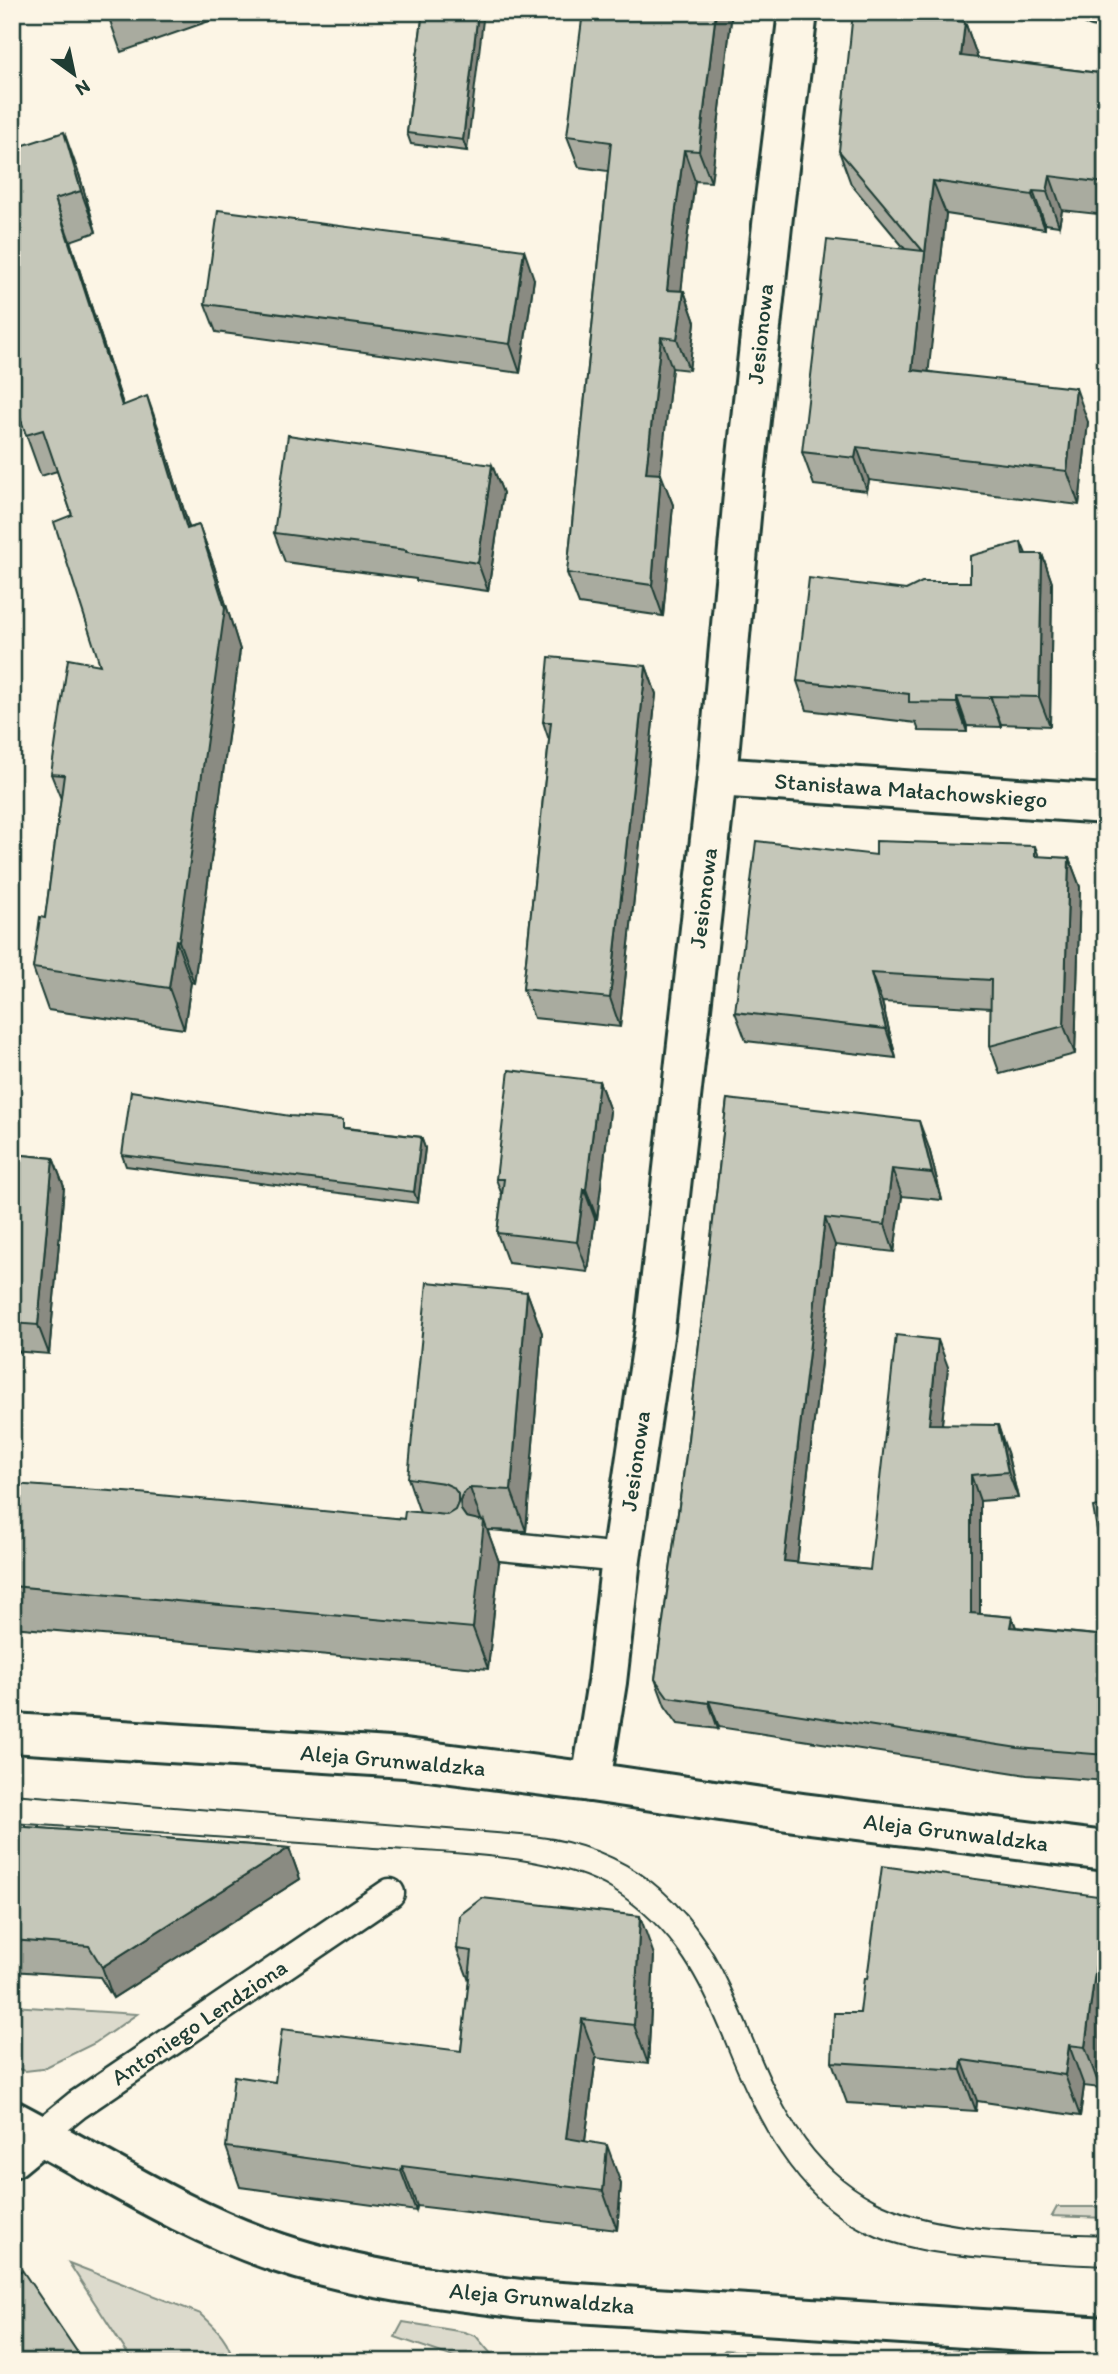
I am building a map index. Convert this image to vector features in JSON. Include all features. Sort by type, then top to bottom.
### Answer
[{"type":"main road","name":"Jesionowa","points":[[591,1782],[655,1329],[717,777],[744,484],[798,12]]},
{"type":"main road","name":"Stanisława Małachowskiego","points":[[717,777],[1106,804]]},
{"type":"main road","name":"Aleja Grunwaldzka","points":[[12,1733],[405,1758],[802,1813],[1106,1851]]},
{"type":"main road","name":"Aleja Grunwaldzka","points":[[21,2138],[203,2222],[278,2253],[342,2271],[438,2289],[530,2300],[1106,2337]]},
{"type":"lane","points":[[1095,12],[1106,13]]},
{"type":"lane","points":[[491,1545],[621,1558]]},
{"type":"lane","name":"Antoniego Lendziona","points":[[21,2138],[76,2105],[390,1893]]},
{"type":"shaded area","points":[[12,2006],[137,2014],[95,2043],[42,2069],[25,2071],[12,2067]]},
{"type":"shaded area","points":[[1057,2207],[1106,2207],[1106,2218],[1052,2216]]},
{"type":"shaded area","points":[[69,2263],[201,2314],[226,2341],[232,2362],[133,2362]]},
{"type":"shaded area","points":[[403,2322],[476,2336],[498,2362],[468,2362],[395,2337]]},
{"type":"shaded area","points":[[725,2350],[788,2355],[796,2362],[712,2362]]},
{"type":"building","points":[[107,12],[121,12],[108,17]]},
{"type":"building","points":[[423,12],[478,12],[463,140],[407,133]]},
{"type":"building","points":[[583,12],[716,12],[699,151],[684,150],[675,216],[667,290],[684,291],[677,339],[661,337],[646,473],[661,474],[652,585],[567,573],[611,142],[567,136]]},
{"type":"building","points":[[853,12],[882,12],[965,22],[961,56],[1106,74],[1106,183],[1050,176],[1047,192],[1033,191],[1032,195],[933,181],[912,370],[1076,388],[1067,471],[857,447],[855,458],[802,452],[827,240],[923,251],[839,151]]},
{"type":"building","points":[[64,132],[81,191],[55,199],[122,406],[147,396],[187,529],[199,525],[225,608],[179,941],[176,940],[169,988],[33,968],[40,917],[45,918],[64,775],[51,774],[68,659],[100,665],[54,522],[72,515],[43,430],[26,435],[12,392],[12,149]]},
{"type":"building","points":[[218,210],[524,250],[510,344],[205,304]]},
{"type":"building","points":[[288,435],[492,465],[478,563],[406,550],[274,533]]},
{"type":"building","points":[[1021,542],[1023,554],[1042,554],[1039,697],[957,697],[957,703],[909,702],[909,694],[797,681],[809,578],[906,590],[922,582],[970,582],[970,556]]},
{"type":"building","points":[[549,657],[646,666],[610,998],[523,989],[551,722],[543,722]]},
{"type":"building","points":[[756,841],[876,855],[876,841],[1035,846],[1035,856],[1069,858],[1064,1026],[990,1046],[991,980],[871,973],[886,1029],[735,1012]]},
{"type":"building","points":[[509,1070],[599,1081],[577,1242],[497,1233],[504,1179],[496,1179]]},
{"type":"building","points":[[131,1091],[290,1116],[343,1120],[343,1128],[421,1137],[414,1192],[122,1155]]},
{"type":"building","points":[[727,1099],[919,1121],[932,1173],[892,1169],[885,1225],[825,1218],[784,1561],[870,1570],[896,1335],[938,1340],[929,1424],[998,1425],[1008,1472],[971,1475],[971,1613],[1012,1617],[1010,1627],[1106,1636],[1106,1755],[1018,1748],[668,1697],[655,1679],[687,1448]]},
{"type":"building","points":[[12,1154],[53,1158],[38,1325],[12,1323]]},
{"type":"building","points":[[427,1282],[527,1292],[511,1490],[470,1488],[463,1493],[460,1501],[461,1510],[466,1517],[484,1521],[473,1628],[12,1586],[12,1484],[139,1493],[404,1519],[405,1511],[447,1515],[455,1510],[458,1494],[453,1487],[444,1483],[408,1478]]},
{"type":"building","points":[[1106,1505],[1106,1581],[1093,1507]]},
{"type":"building","points":[[12,1826],[289,1848],[102,1967],[89,1946],[12,1940]]},
{"type":"building","points":[[882,1866],[1105,1897],[1085,2047],[1069,2045],[1065,2075],[962,2060],[961,2070],[832,2062],[834,2013],[860,2013]]},
{"type":"building","points":[[482,1898],[640,1916],[634,2025],[582,2019],[566,2138],[607,2145],[603,2191],[402,2166],[401,2171],[226,2147],[234,2076],[275,2082],[282,2029],[461,2051],[472,1951],[457,1949],[460,1915]]},
{"type":"building","points":[[22,2270],[84,2362],[12,2362],[12,2277]]},
{"type":"tram line","points":[[12,1794],[533,1836],[567,1842],[599,1852],[627,1865],[652,1882],[696,1927],[730,1986],[785,2107],[822,2160],[846,2182],[900,2212],[957,2225],[1106,2235]]},
{"type":"tram line","points":[[12,1823],[491,1856],[558,1868],[588,1877],[635,1905],[670,1940],[697,1980],[751,2102],[780,2153],[817,2198],[839,2216],[878,2237],[922,2250],[998,2259],[1106,2266]]}]
